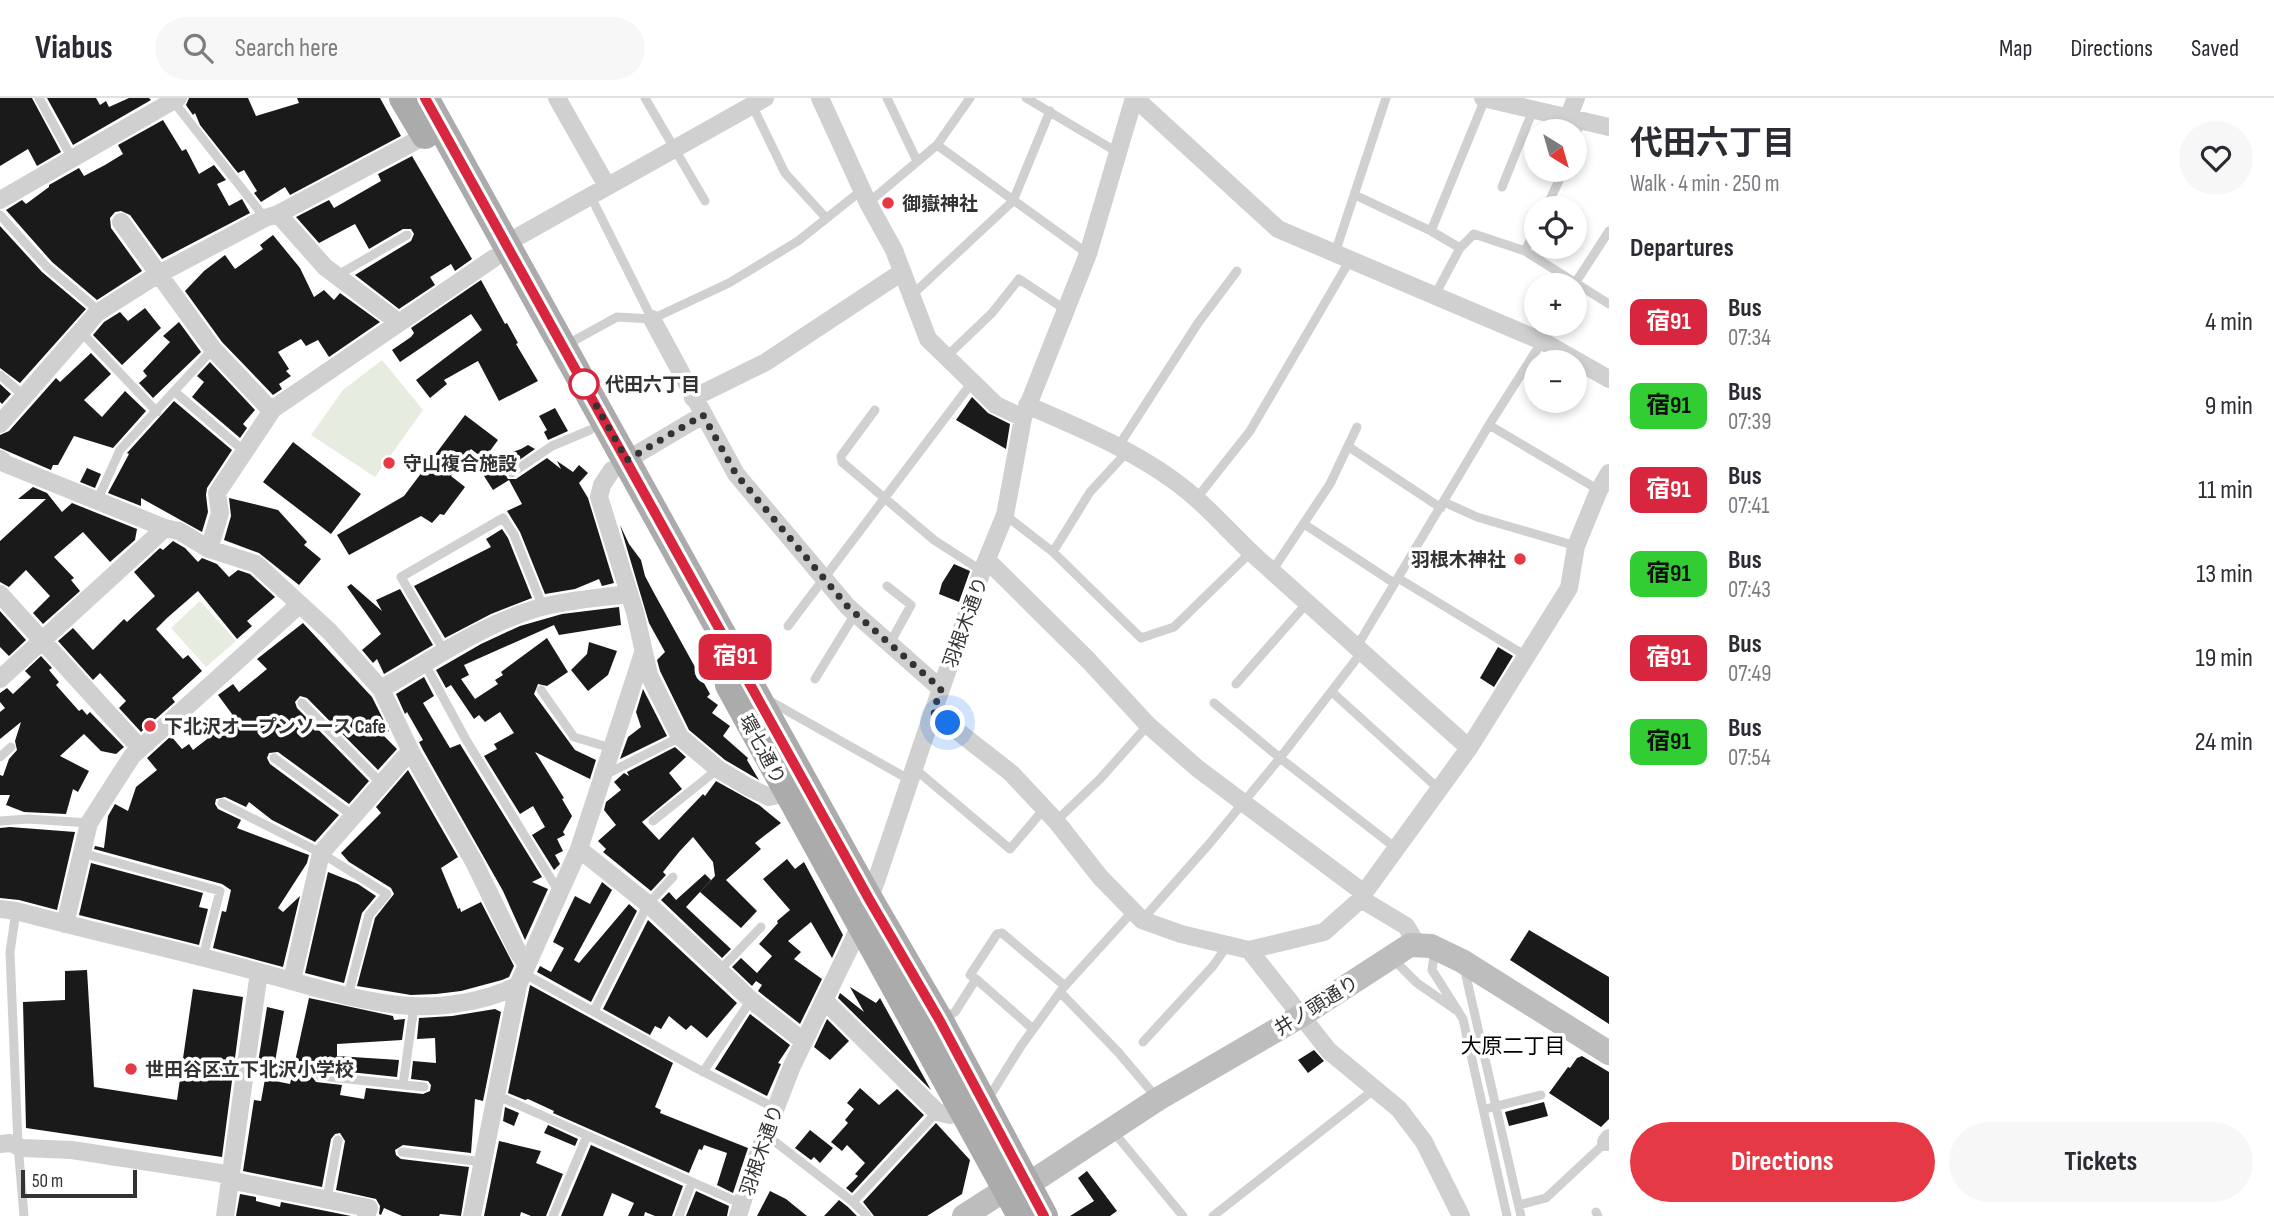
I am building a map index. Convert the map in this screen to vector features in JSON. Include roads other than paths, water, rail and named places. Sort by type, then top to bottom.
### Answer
[{"type":"main road","name":"環七通り","points":[[420,98],[425,136],[563,346],[619,465],[787,793],[940,1021],[960,1107]]},
{"type":"main road","name":"環七通り","points":[[420,98],[590,430],[619,465],[755,692],[960,1107],[1021,1205]]},
{"type":"main road","name":"井ノ頭通り","points":[[964,1216],[1021,1205],[1111,1128],[1300,1017],[1405,947],[1426,946]]},
{"type":"main road","points":[[1426,946],[1462,961],[1609,1053]]},
{"type":"street","points":[[557,98],[607,186]]},
{"type":"street","points":[[820,98],[865,197],[894,250],[928,340],[996,405],[1025,411],[1099,436],[1174,480],[1307,604],[1469,748]]},
{"type":"street","points":[[1135,98],[1278,229],[1544,342],[1609,379]]},
{"type":"street","name":"羽根木通り","points":[[740,1210],[765,1134],[803,1041],[865,911],[941,689],[1005,515],[1025,411],[1088,254],[1135,98]]},
{"type":"street","points":[[1484,98],[1534,110],[1557,119]]},
{"type":"street","points":[[1575,119],[1576,98]]},
{"type":"street","points":[[0,200],[167,101]]},
{"type":"street","points":[[209,549],[220,513],[217,493],[273,409],[500,251],[590,195],[759,101]]},
{"type":"street","points":[[1587,126],[1609,127]]},
{"type":"street","points":[[0,424],[97,313],[157,275],[425,136]]},
{"type":"street","points":[[272,216],[325,267],[398,322]]},
{"type":"street","points":[[121,222],[213,349],[266,405],[273,409]]},
{"type":"street","points":[[694,398],[766,362],[902,272]]},
{"type":"street","points":[[652,319],[736,474],[855,614],[941,689]]},
{"type":"street","points":[[703,415],[619,465],[602,485],[599,497],[635,612],[643,653],[661,703],[680,737],[718,769],[747,787],[769,797],[787,793]]},
{"type":"street","points":[[0,459],[6,464],[97,501],[179,531],[209,549],[256,564],[330,632],[381,689],[411,754],[474,862],[523,974]]},
{"type":"street","points":[[933,712],[1011,774],[1137,916],[1227,946],[1249,950],[1324,932],[1363,896],[1469,748],[1527,656],[1569,587],[1576,546],[1599,490],[1609,473]]},
{"type":"street","points":[[0,679],[165,528]]},
{"type":"street","points":[[985,566],[1088,660],[1148,725],[1197,768],[1406,926],[1426,946]]},
{"type":"street","points":[[0,594],[140,748]]},
{"type":"street","points":[[381,689],[475,632],[543,607],[628,594]]},
{"type":"street","points":[[65,924],[89,823],[132,756],[300,604]]},
{"type":"street","points":[[472,1216],[523,974],[579,849],[643,653]]},
{"type":"street","points":[[292,980],[321,853],[404,758],[411,754]]},
{"type":"street","points":[[579,849],[648,904],[751,1000],[803,1041]]},
{"type":"street","points":[[8,910],[382,1003],[414,1006],[477,1001],[505,992],[523,974]]},
{"type":"street","points":[[1249,950],[1329,1051],[1399,1109],[1424,1142],[1461,1216]]},
{"type":"street","points":[[225,1216],[259,972]]},
{"type":"street","points":[[824,1000],[960,1107]]},
{"type":"street","points":[[9,1145],[85,1152],[220,1173],[239,1182],[369,1208],[366,1216]]},
{"type":"lane","points":[[39,98],[72,158]]},
{"type":"lane","points":[[645,98],[705,201]]},
{"type":"lane","points":[[887,98],[917,161]]},
{"type":"lane","points":[[563,346],[617,317],[652,319],[729,283],[798,241],[826,218],[865,197],[937,145],[970,98]]},
{"type":"lane","points":[[1026,98],[1117,152]]},
{"type":"lane","points":[[1195,500],[1250,431],[1343,256],[1355,195],[1387,98]]},
{"type":"lane","points":[[1431,231],[1484,98]]},
{"type":"lane","points":[[167,101],[272,216]]},
{"type":"lane","points":[[759,101],[785,173],[826,218]]},
{"type":"lane","points":[[1502,187],[1534,110]]},
{"type":"lane","points":[[910,296],[1013,201],[1050,111]]},
{"type":"lane","points":[[937,145],[1088,254]]},
{"type":"lane","points":[[590,195],[652,319]]},
{"type":"lane","points":[[1355,195],[1431,231],[1460,248]]},
{"type":"lane","points":[[0,215],[47,267],[93,306],[97,313]]},
{"type":"lane","points":[[1582,273],[1609,231]]},
{"type":"lane","points":[[1435,295],[1460,248],[1474,234],[1524,251]]},
{"type":"lane","points":[[338,275],[407,235]]},
{"type":"lane","points":[[1537,259],[1558,273]]},
{"type":"lane","points":[[1053,552],[1090,492],[1122,449],[1198,323],[1237,271]]},
{"type":"lane","points":[[946,357],[992,313],[1019,279],[1066,310]]},
{"type":"lane","points":[[1587,291],[1609,304]]},
{"type":"lane","points":[[81,332],[157,412]]},
{"type":"lane","points":[[853,1202],[960,1107],[993,1091],[1062,989],[1137,916],[1243,803],[1280,758],[1332,692],[1359,651],[1396,580],[1489,425],[1547,336]]},
{"type":"lane","points":[[97,501],[120,450],[213,349]]},
{"type":"lane","points":[[0,375],[24,396]]},
{"type":"lane","points":[[788,626],[973,382]]},
{"type":"lane","points":[[175,392],[244,451]]},
{"type":"lane","points":[[875,410],[841,456],[842,462],[934,540],[985,566]]},
{"type":"lane","points":[[1489,425],[1599,490]]},
{"type":"lane","points":[[1272,571],[1330,484],[1357,427]]},
{"type":"lane","points":[[512,473],[552,446],[590,430]]},
{"type":"lane","points":[[1349,447],[1442,505],[1576,546]]},
{"type":"lane","points":[[1005,515],[1053,552],[1141,638],[1174,627],[1251,552]]},
{"type":"lane","points":[[443,649],[401,577],[503,518],[514,535],[543,607]]},
{"type":"lane","points":[[1304,524],[1527,656]]},
{"type":"lane","points":[[887,586],[911,605],[889,645]]},
{"type":"lane","points":[[1236,684],[1307,604]]},
{"type":"lane","points":[[815,679],[855,614]]},
{"type":"lane","points":[[425,664],[465,738],[559,892]]},
{"type":"lane","points":[[541,690],[574,737],[611,748]]},
{"type":"lane","points":[[755,692],[867,757],[912,774],[1010,849],[1050,815],[1100,779],[1148,725]]},
{"type":"lane","points":[[1332,692],[1440,790]]},
{"type":"lane","points":[[1214,703],[1397,849]]},
{"type":"lane","points":[[302,704],[382,784]]},
{"type":"lane","points":[[602,777],[680,737]]},
{"type":"lane","points":[[0,757],[11,747]]},
{"type":"lane","points":[[274,758],[353,816]]},
{"type":"lane","points":[[653,821],[718,769]]},
{"type":"lane","points":[[222,803],[321,853],[387,894],[369,915],[348,995]]},
{"type":"lane","points":[[0,821],[28,819],[89,823]]},
{"type":"lane","points":[[82,853],[220,891],[203,957]]},
{"type":"lane","points":[[594,1011],[648,904],[673,877]]},
{"type":"lane","points":[[8,910],[9,1145],[24,1216]]},
{"type":"lane","points":[[719,971],[761,927]]},
{"type":"lane","points":[[1033,1029],[970,975],[997,934],[1002,933],[1062,989],[1158,1099]]},
{"type":"lane","points":[[1143,1042],[1213,966],[1227,946]]},
{"type":"lane","points":[[1426,946],[1432,970],[1461,1013],[1507,1216]]},
{"type":"lane","points":[[1391,956],[1418,983],[1461,1013],[1474,1017]]},
{"type":"lane","points":[[523,974],[775,1108]]},
{"type":"lane","points":[[1465,976],[1521,1216]]},
{"type":"lane","points":[[940,1021],[955,1012],[976,979]]},
{"type":"lane","points":[[703,1072],[751,1000]]},
{"type":"lane","points":[[403,1086],[414,1006]]},
{"type":"lane","points":[[320,1076],[424,1087]]},
{"type":"lane","points":[[1213,1216],[1376,1088]]},
{"type":"lane","points":[[496,1095],[692,1182],[740,1210]]},
{"type":"lane","points":[[1484,1109],[1541,1095]]},
{"type":"lane","points":[[1111,1128],[1183,1216]]},
{"type":"lane","points":[[765,1134],[853,1202],[867,1216]]},
{"type":"lane","points":[[554,1216],[587,1136]]},
{"type":"lane","points":[[327,1198],[338,1140]]},
{"type":"lane","points":[[1503,1200],[1546,1198],[1607,1140]]},
{"type":"lane","points":[[402,1152],[483,1162]]},
{"type":"lane","points":[[1495,1161],[1508,1158]]},
{"type":"lane","points":[[679,1216],[692,1182]]},
{"type":"place","name":"御嶽神社","points":[[888,203]]},
{"type":"place","name":"代田六丁目","points":[[584,384]]},
{"type":"place","name":"守山複合施設","points":[[389,463]]},
{"type":"place","name":"羽根木神社","points":[[1520,559]]},
{"type":"place","name":"下北沢オープンソース Cafe","points":[[150,726]]},
{"type":"place","name":"世田谷区立下北沢小学校","points":[[131,1069]]},
{"type":"district","name":"大原二丁目","points":[[1513,1046]]}]
